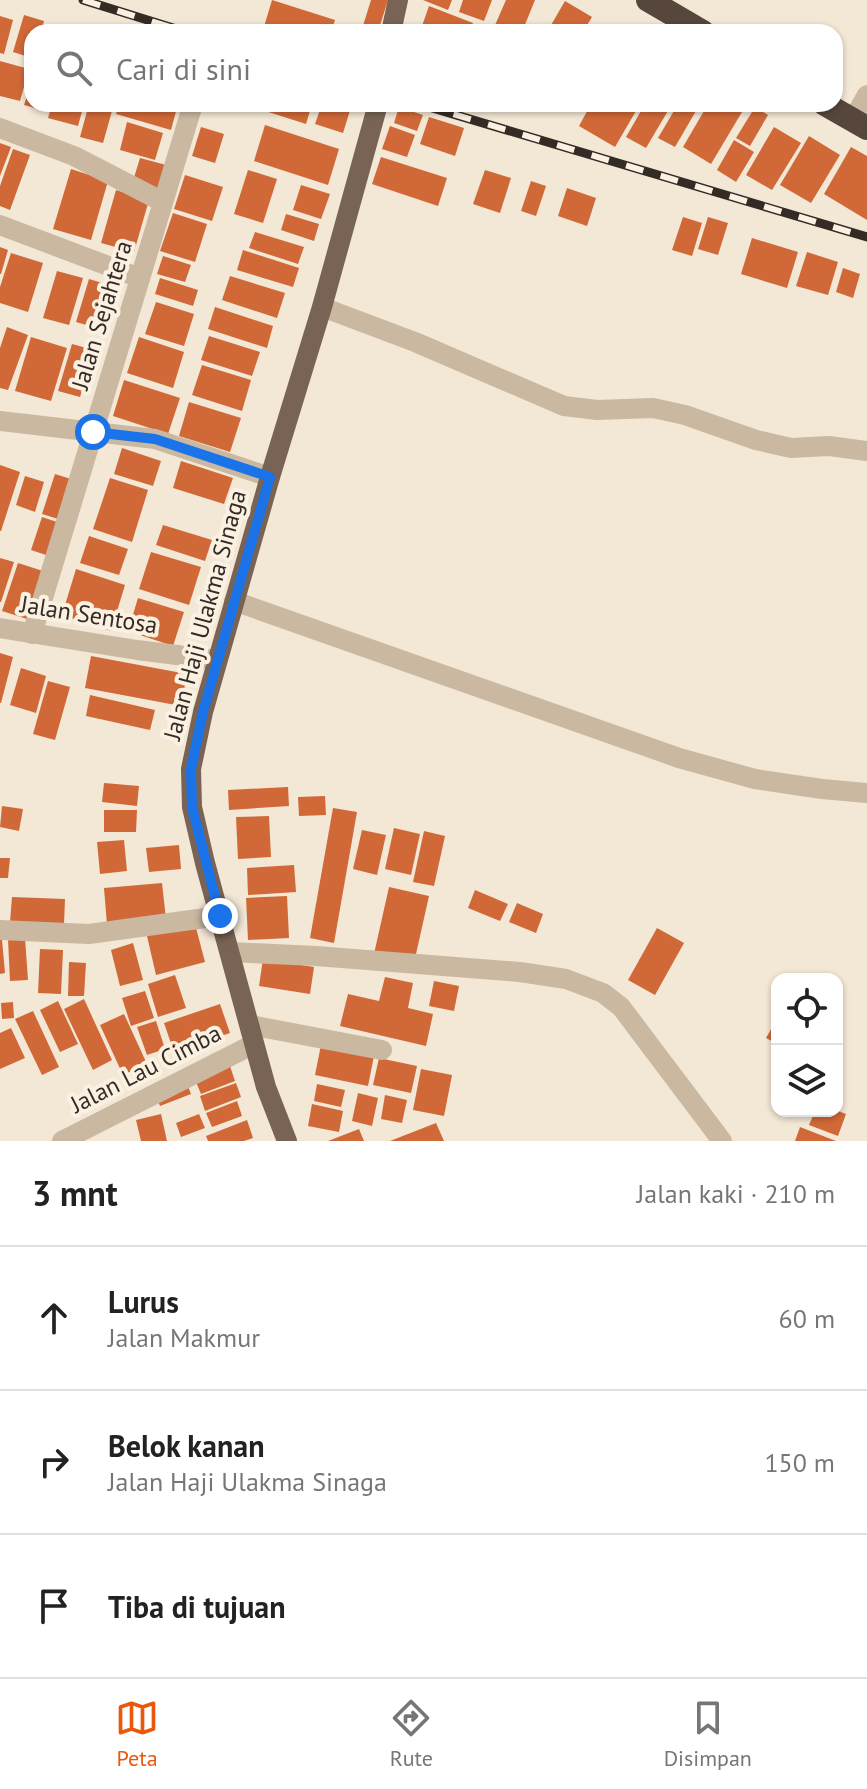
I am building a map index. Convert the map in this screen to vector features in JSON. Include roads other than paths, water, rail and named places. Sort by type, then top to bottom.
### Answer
[{"type":"highway","points":[[648,0],[689,24]]},
{"type":"highway","points":[[839,112],[860,124]]},
{"type":"main road","points":[[393,24],[398,0]]},
{"type":"main road","name":"Jalan Haji Ulakma Sinaga","points":[[287,1141],[266,1087],[220,916],[192,807],[191,769],[217,660],[322,307],[376,112]]},
{"type":"street","points":[[860,124],[867,95]]},
{"type":"street","name":"Jalan Sejahtera","points":[[32,634],[191,112]]},
{"type":"street","points":[[0,128],[74,156],[163,202]]},
{"type":"street","points":[[0,225],[140,278]]},
{"type":"street","points":[[322,307],[415,342],[564,406],[597,410],[653,408],[791,448],[829,446],[867,451]]},
{"type":"street","points":[[0,421],[155,439],[270,477]]},
{"type":"street","points":[[234,601],[679,758],[755,779],[867,793]]},
{"type":"street","name":"Jalan Sentosa","points":[[0,628],[217,660]]},
{"type":"street","points":[[0,930],[89,934],[220,916]]},
{"type":"street","points":[[230,952],[520,972],[566,979],[603,993],[621,1007],[722,1141]]},
{"type":"street","points":[[252,1034],[382,1050]]},
{"type":"street","name":"Jalan Lau Cimba","points":[[62,1141],[252,1034]]},
{"type":"railway","points":[[83,0],[160,24]]},
{"type":"railway","points":[[446,112],[867,237]]}]
